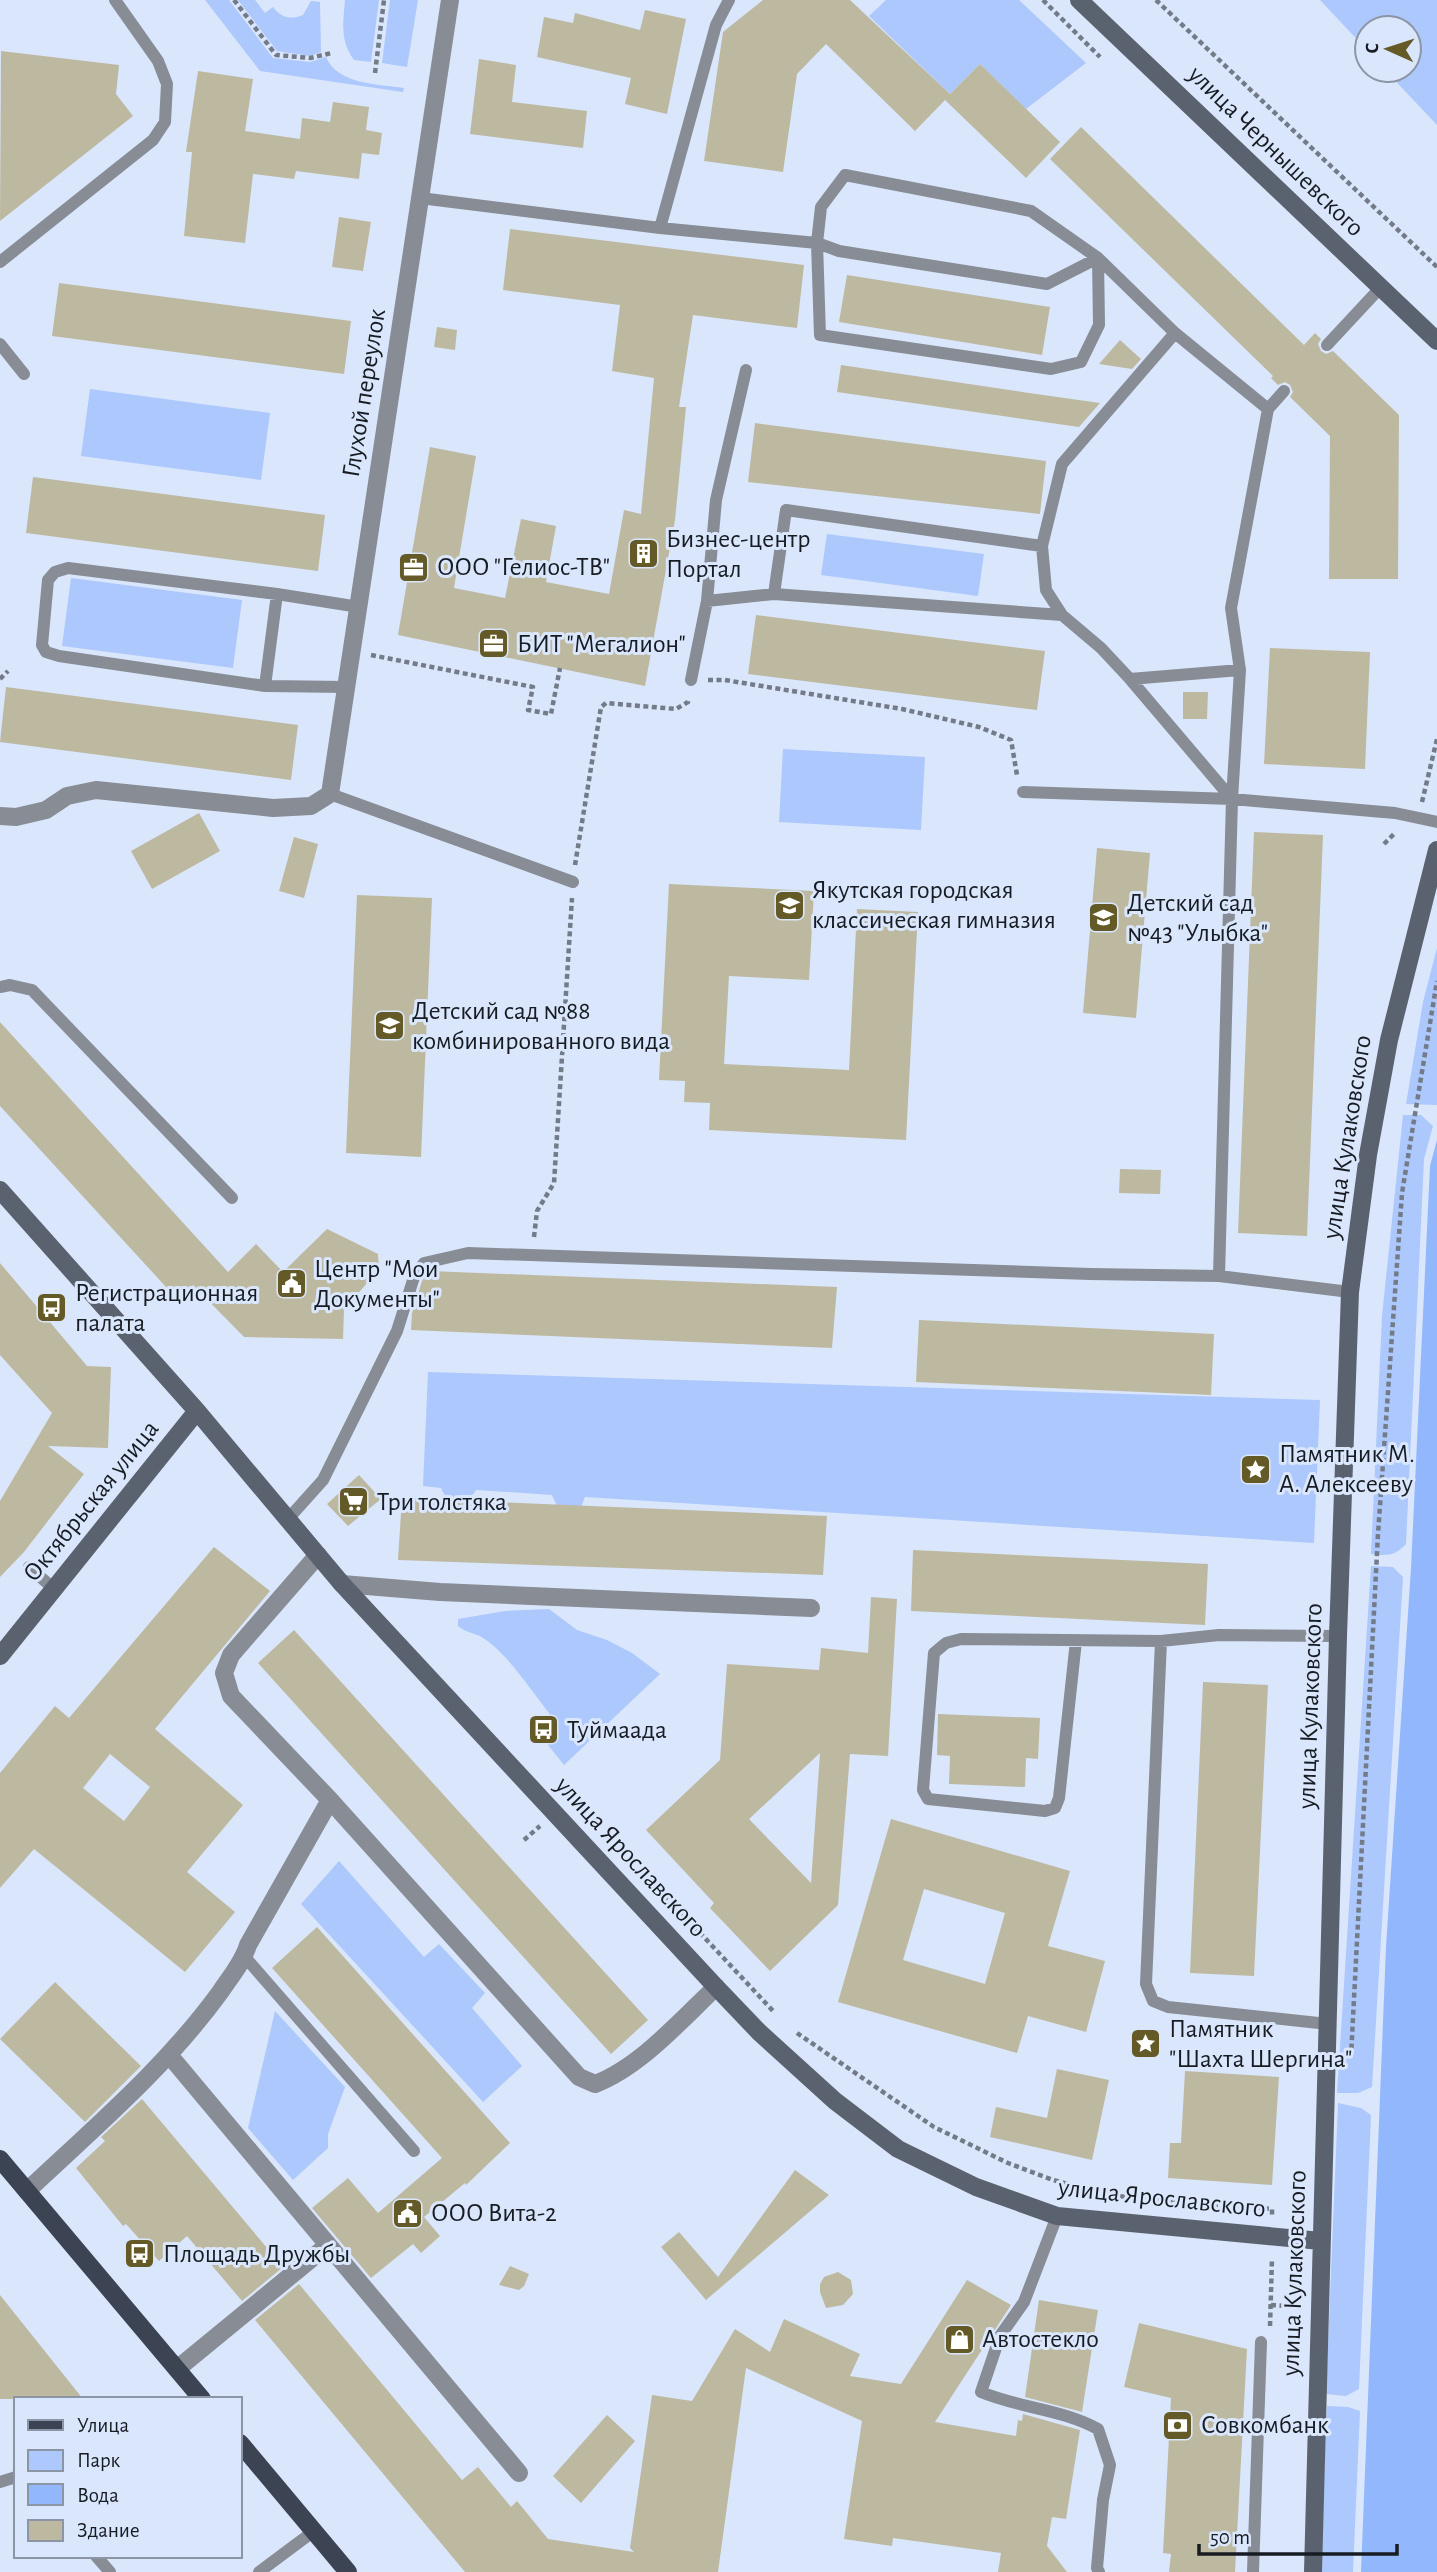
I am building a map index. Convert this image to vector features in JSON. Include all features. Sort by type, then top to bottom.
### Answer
[{"type":"main road","points":[[0,2159],[200,2397]]},
{"type":"main road","points":[[242,2445],[348,2572]]},
{"type":"street","name":"Глухой переулок","points":[[330,794],[450,0]]},
{"type":"street","name":"улица Чернышевского","points":[[1079,0],[1437,341]]},
{"type":"street","points":[[0,816],[16,817],[46,810],[67,796],[96,790],[273,808],[311,806],[330,794]]},
{"type":"street","name":"улица Кулаковского","points":[[1313,2572],[1350,1292],[1367,1154],[1389,1040],[1437,850]]},
{"type":"street","name":"улица Ярославского","points":[[0,1190],[197,1412],[342,1584],[716,1987],[759,2032],[835,2101],[898,2149],[975,2188],[1057,2216],[1321,2241]]},
{"type":"street","name":"Октябрьская улица","points":[[0,1656],[197,1412]]},
{"type":"street","points":[[318,1555],[231,1656],[225,1673],[231,1696],[330,1800],[579,2077],[595,2084],[612,2078],[666,2035],[716,1987]]},
{"type":"street","points":[[342,1584],[440,1592],[811,1608]]},
{"type":"street","points":[[27,2191],[170,2056],[205,2012],[245,1957],[248,1945],[330,1800]]},
{"type":"street","points":[[170,2056],[519,2473]]},
{"type":"street","points":[[177,2369],[328,2245]]},
{"type":"lane","points":[[0,262],[153,140],[165,122],[167,83],[158,61],[115,0]]},
{"type":"lane","points":[[660,228],[716,25],[729,0]]},
{"type":"lane","points":[[1098,258],[1099,325],[1081,362],[1051,369],[820,335],[817,243],[821,207],[845,175],[1031,211],[1098,258],[1175,333],[1268,408]]},
{"type":"lane","points":[[420,198],[660,228],[817,243],[839,251],[1047,284],[1098,258]]},
{"type":"lane","points":[[1327,345],[1381,287]]},
{"type":"lane","points":[[1175,333],[1062,464],[1042,546],[1046,590],[1062,615],[1101,648],[1130,679],[1232,799]]},
{"type":"lane","points":[[0,344],[24,374]]},
{"type":"lane","points":[[691,680],[707,601],[716,500],[746,370]]},
{"type":"lane","points":[[1219,1276],[1232,799],[1240,670],[1231,608],[1268,408],[1284,391]]},
{"type":"lane","points":[[774,594],[786,510],[1042,546]]},
{"type":"lane","points":[[346,687],[265,686],[46,652],[42,645],[48,580],[55,572],[68,568],[278,594],[359,607]]},
{"type":"lane","points":[[265,686],[278,594]]},
{"type":"lane","points":[[707,601],[774,594],[1062,615]]},
{"type":"lane","points":[[1130,679],[1240,670]]},
{"type":"lane","points":[[1023,792],[1232,799],[1395,813],[1437,822]]},
{"type":"lane","points":[[330,794],[573,882]]},
{"type":"lane","points":[[0,987],[10,985],[32,990],[232,1198]]},
{"type":"lane","points":[[288,1519],[323,1480],[397,1331],[414,1277],[424,1263],[468,1253],[1076,1274],[1219,1276],[1350,1292]]},
{"type":"lane","points":[[29,1567],[54,1589]]},
{"type":"lane","points":[[1076,1641],[1059,1798],[1055,1808],[1045,1811],[928,1799],[923,1790],[934,1653],[946,1643],[961,1639],[1161,1641],[1219,1635],[1338,1636]]},
{"type":"lane","points":[[1161,1641],[1146,1984],[1153,2001],[1168,2007],[1328,2024]]},
{"type":"lane","points":[[245,1957],[414,2151]]},
{"type":"lane","points":[[1057,2216],[1024,2302],[1000,2336],[981,2392],[1002,2401],[1081,2419],[1098,2428],[1110,2465],[1103,2500],[1097,2568],[1099,2572]]},
{"type":"lane","points":[[1253,2572],[1261,2342]]},
{"type":"lane","points":[[259,2572],[314,2531]]},
{"type":"lane","points":[[98,2558],[110,2572]]},
{"type":"path","points":[[234,0],[276,55],[310,58],[332,53]]},
{"type":"path","points":[[375,73],[384,0]]},
{"type":"path","points":[[1043,0],[1100,57]]},
{"type":"path","points":[[1156,0],[1437,267]]},
{"type":"path","points":[[372,641],[370,655],[533,687],[528,710],[551,714],[560,668]]},
{"type":"path","points":[[0,679],[8,671]]},
{"type":"path","points":[[532,1255],[537,1211],[554,1183],[573,882],[601,707],[606,703],[676,709],[688,702],[691,680],[725,680],[902,709],[979,727],[1011,740],[1016,774],[1023,792]]},
{"type":"path","points":[[1351,2059],[1378,1534],[1402,1193],[1437,981]]},
{"type":"path","points":[[657,1888],[779,2018]]},
{"type":"path","points":[[796,2032],[933,2127],[1008,2163],[1053,2180],[1116,2196],[1272,2209],[1270,2336],[1261,2342]]},
{"type":"green space","points":[[205,0],[229,0],[273,58],[310,62],[326,57],[332,66],[349,78],[404,88],[403,92],[260,71]]},
{"type":"green space","points":[[238,0],[255,0],[265,13],[273,7],[279,14],[290,18],[303,15],[311,1],[320,2],[321,52],[310,56],[277,51]]},
{"type":"green space","points":[[345,0],[379,0],[371,62],[354,60],[346,46]]},
{"type":"green space","points":[[390,0],[418,0],[407,67],[382,63]]},
{"type":"green space","points":[[886,0],[1019,0],[1086,63],[1026,109],[980,64],[950,94],[869,16]]},
{"type":"green space","points":[[1320,0],[1437,0],[1437,125],[1398,84],[1423,84],[1423,14],[1353,14],[1353,35]]},
{"type":"green space","points":[[90,389],[270,413],[261,480],[81,456]]},
{"type":"green space","points":[[827,534],[984,554],[978,596],[821,575]]},
{"type":"green space","points":[[71,578],[242,600],[233,668],[62,646]]},
{"type":"green space","points":[[783,749],[925,757],[921,830],[779,822]]},
{"type":"green space","points":[[1437,948],[1437,1105],[1406,1104],[1423,1002]]},
{"type":"green space","points":[[1403,1115],[1421,1115],[1433,1126],[1424,1159],[1406,1544],[1394,1553],[1382,1555],[1371,1554],[1382,1316]]},
{"type":"green space","points":[[428,1372],[1320,1400],[1314,1543],[585,1497],[581,1507],[558,1508],[552,1495],[476,1490],[468,1499],[457,1501],[448,1498],[441,1488],[423,1486]]},
{"type":"green space","points":[[1371,1566],[1393,1567],[1403,1577],[1372,2087],[1358,2093],[1337,2093]]},
{"type":"green space","points":[[549,1609],[577,1630],[607,1640],[632,1653],[660,1674],[564,1765],[540,1735],[552,1723],[549,1713],[527,1683],[492,1644],[458,1626],[458,1619],[505,1611]]},
{"type":"green space","points":[[339,1861],[424,1957],[439,1944],[485,1993],[472,2008],[522,2066],[483,2102],[301,1904]]},
{"type":"green space","points":[[275,2011],[345,2087],[328,2134],[328,2148],[293,2180],[248,2128]]},
{"type":"green space","points":[[1338,2103],[1361,2108],[1371,2115],[1359,2389],[1346,2396],[1326,2394]]},
{"type":"green space","points":[[1327,2406],[1348,2407],[1360,2411],[1353,2572],[1319,2572]]},
{"type":"water","points":[[1437,1140],[1437,2572],[1361,2572],[1386,1947],[1411,1568],[1430,1166]]},
{"type":"building","points":[[763,0],[850,0],[950,94],[980,64],[1060,142],[1026,178],[945,100],[915,131],[826,44],[797,74],[783,172],[704,161],[723,32]]},
{"type":"building","points":[[645,10],[686,19],[667,114],[625,104],[631,78],[537,57],[544,17],[573,23],[575,13],[640,30]]},
{"type":"building","points":[[1,51],[119,65],[116,94],[133,116],[0,221]]},
{"type":"building","points":[[479,59],[516,65],[512,102],[587,111],[583,148],[470,134]]},
{"type":"building","points":[[198,71],[253,79],[245,131],[300,139],[302,118],[330,122],[333,102],[369,107],[366,130],[382,133],[379,155],[362,153],[359,179],[296,171],[294,179],[253,174],[245,243],[184,236],[192,152],[186,152]]},
{"type":"building","points":[[1081,127],[1304,345],[1315,333],[1321,339],[1318,344],[1321,351],[1326,354],[1333,351],[1399,415],[1398,579],[1329,579],[1330,436],[1290,397],[1293,392],[1290,385],[1285,382],[1278,385],[1271,378],[1273,376],[1050,159]]},
{"type":"building","points":[[339,217],[371,222],[363,271],[332,267]]},
{"type":"building","points":[[510,229],[804,265],[797,328],[693,315],[679,407],[686,407],[675,520],[645,686],[398,635],[430,447],[476,456],[454,588],[505,598],[521,519],[556,526],[546,582],[609,594],[624,510],[641,514],[654,378],[612,371],[620,305],[503,290]]},
{"type":"building","points":[[847,275],[1050,307],[1042,355],[839,322]]},
{"type":"building","points":[[59,283],[351,321],[344,374],[52,336]]},
{"type":"building","points":[[437,327],[457,330],[455,350],[434,347]]},
{"type":"building","points":[[1120,340],[1141,359],[1132,369],[1099,364]]},
{"type":"building","points":[[841,365],[1100,403],[1079,427],[837,392]]},
{"type":"building","points":[[755,423],[1046,461],[1040,514],[748,482]]},
{"type":"building","points":[[33,477],[325,515],[318,571],[26,533]]},
{"type":"building","points":[[756,615],[1045,651],[1037,710],[748,674]]},
{"type":"building","points":[[1270,648],[1370,652],[1365,769],[1264,764]]},
{"type":"building","points":[[6,687],[298,725],[291,780],[0,742]]},
{"type":"building","points":[[1183,692],[1208,692],[1207,719],[1183,719]]},
{"type":"building","points":[[199,813],[220,851],[152,889],[131,851]]},
{"type":"building","points":[[1254,832],[1323,835],[1307,1236],[1238,1233]]},
{"type":"building","points":[[294,837],[318,844],[304,898],[279,891]]},
{"type":"building","points":[[1097,848],[1150,853],[1136,1018],[1083,1013]]},
{"type":"building","points":[[669,884],[814,891],[809,980],[729,976],[724,1064],[849,1070],[857,909],[918,912],[906,1140],[709,1130],[710,1103],[684,1102],[685,1081],[659,1080]]},
{"type":"building","name":"Детский сад №88 комбинированного вида","points":[[357,895],[432,898],[421,1157],[346,1153]]},
{"type":"building","points":[[0,1022],[228,1272],[256,1244],[283,1272],[327,1229],[378,1254],[379,1269],[344,1310],[343,1339],[244,1337],[193,1285],[177,1299],[0,1106]]},
{"type":"building","points":[[1120,1169],[1161,1170],[1160,1194],[1119,1193]]},
{"type":"building","points":[[0,1263],[87,1366],[111,1367],[108,1448],[48,1446],[84,1474],[24,1552],[0,1577],[0,1501],[52,1413],[0,1355]]},
{"type":"building","points":[[430,1271],[837,1287],[832,1348],[411,1330],[412,1313],[422,1281]]},
{"type":"building","points":[[919,1320],[1214,1334],[1211,1395],[916,1382]]},
{"type":"building","name":"Три толстяка","points":[[359,1475],[381,1499],[348,1526],[327,1504]]},
{"type":"building","points":[[402,1498],[827,1516],[823,1575],[398,1560]]},
{"type":"building","points":[[214,1547],[270,1591],[155,1729],[243,1805],[187,1872],[235,1912],[185,1972],[34,1849],[0,1888],[0,1773],[55,1706],[69,1718]],"holes":[[[110,1754],[150,1787],[124,1821],[83,1788]]]},
{"type":"building","points":[[913,1550],[1208,1564],[1205,1625],[911,1611]]},
{"type":"building","points":[[871,1597],[897,1599],[888,1756],[850,1754],[838,1905],[770,1971],[710,1908],[714,1903],[646,1830],[720,1760],[727,1664],[819,1670],[821,1648],[868,1653]],"holes":[[[820,1753],[811,1883],[749,1819]]]},
{"type":"building","points":[[294,1630],[648,2020],[611,2054],[258,1663]]},
{"type":"building","points":[[1203,1682],[1268,1685],[1254,1976],[1190,1973]]},
{"type":"building","points":[[938,1714],[1040,1718],[1038,1759],[1026,1758],[1025,1787],[949,1784],[950,1756],[937,1755]]},
{"type":"building","points":[[891,1819],[1070,1871],[1048,1946],[1105,1961],[1086,2032],[1028,2016],[1017,2053],[838,2002]],"holes":[[[924,1889],[1005,1913],[985,1984],[903,1960]]]},
{"type":"building","points":[[317,1927],[510,2143],[466,2185],[465,2183],[424,2217],[440,2236],[421,2253],[413,2244],[371,2278],[312,2208],[348,2178],[378,2213],[442,2158],[272,1968]]},
{"type":"building","points":[[55,1982],[141,2066],[85,2122],[0,2039]]},
{"type":"building","points":[[1057,2069],[1109,2080],[1092,2160],[990,2137],[996,2107],[1047,2118]]},
{"type":"building","points":[[1185,2071],[1279,2077],[1272,2185],[1168,2178],[1170,2143],[1181,2143]]},
{"type":"building","points":[[142,2099],[283,2267],[242,2301],[187,2236],[159,2261],[126,2224],[123,2226],[76,2168],[105,2141],[101,2137]]},
{"type":"building","points":[[795,2170],[829,2195],[706,2300],[661,2247],[679,2232],[718,2277]]},
{"type":"building","points":[[510,2266],[529,2274],[524,2286],[519,2290],[499,2285]]},
{"type":"building","points":[[838,2272],[851,2280],[853,2294],[843,2305],[826,2308],[820,2284],[824,2277]]},
{"type":"building","points":[[967,2280],[1011,2305],[935,2422],[1016,2436],[1018,2420],[1022,2421],[1023,2414],[1080,2430],[1066,2519],[1052,2517],[1047,2546],[1067,2572],[998,2572],[1001,2553],[893,2538],[892,2546],[844,2539],[862,2421],[746,2368],[718,2572],[465,2572],[255,2320],[299,2284],[462,2480],[478,2467],[511,2507],[517,2501],[548,2539],[634,2552],[630,2548],[652,2395],[692,2401],[735,2329],[770,2352],[784,2319],[860,2354],[850,2376],[901,2384]]},
{"type":"building","points":[[0,2295],[81,2397],[0,2399]]},
{"type":"building","points":[[1039,2300],[1098,2310],[1082,2412],[1025,2397]]},
{"type":"building","points":[[1139,2323],[1247,2349],[1235,2572],[1169,2572],[1171,2554],[1163,2553],[1171,2398],[1124,2387]]},
{"type":"building","points":[[607,2415],[635,2441],[581,2503],[553,2476]]},
{"type":"place","name":"Бизнес-центр Портал","points":[[643,554]]},
{"type":"place","name":"ООО \"Гелиос-ТВ\"","points":[[414,567]]},
{"type":"place","name":"БИТ \"Мегалион\"","points":[[494,644]]},
{"type":"place","name":"Якутская городская классическая гимназия","points":[[789,905]]},
{"type":"place","name":"Детский сад №43 \"Улыбка\"","points":[[1104,918]]},
{"type":"place","name":"Детский сад №88 комбинированного вида","points":[[389,1026]]},
{"type":"place","name":"Центр \"Мои Документы\"","points":[[291,1284]]},
{"type":"place","name":"Регистрационная палата","points":[[52,1308]]},
{"type":"place","name":"Памятник М. А. Алексееву","points":[[1256,1469]]},
{"type":"place","name":"Три толстяка","points":[[354,1502]]},
{"type":"place","name":"Туймаада","points":[[544,1730]]},
{"type":"place","name":"Памятник \"Шахта Шергина\"","points":[[1146,2044]]},
{"type":"place","name":"ООО Вита-2","points":[[408,2213]]},
{"type":"place","name":"Площадь Дружбы","points":[[140,2254]]},
{"type":"place","name":"Автостекло","points":[[959,2339]]},
{"type":"place","name":"Совкомбанк","points":[[1178,2425]]}]
